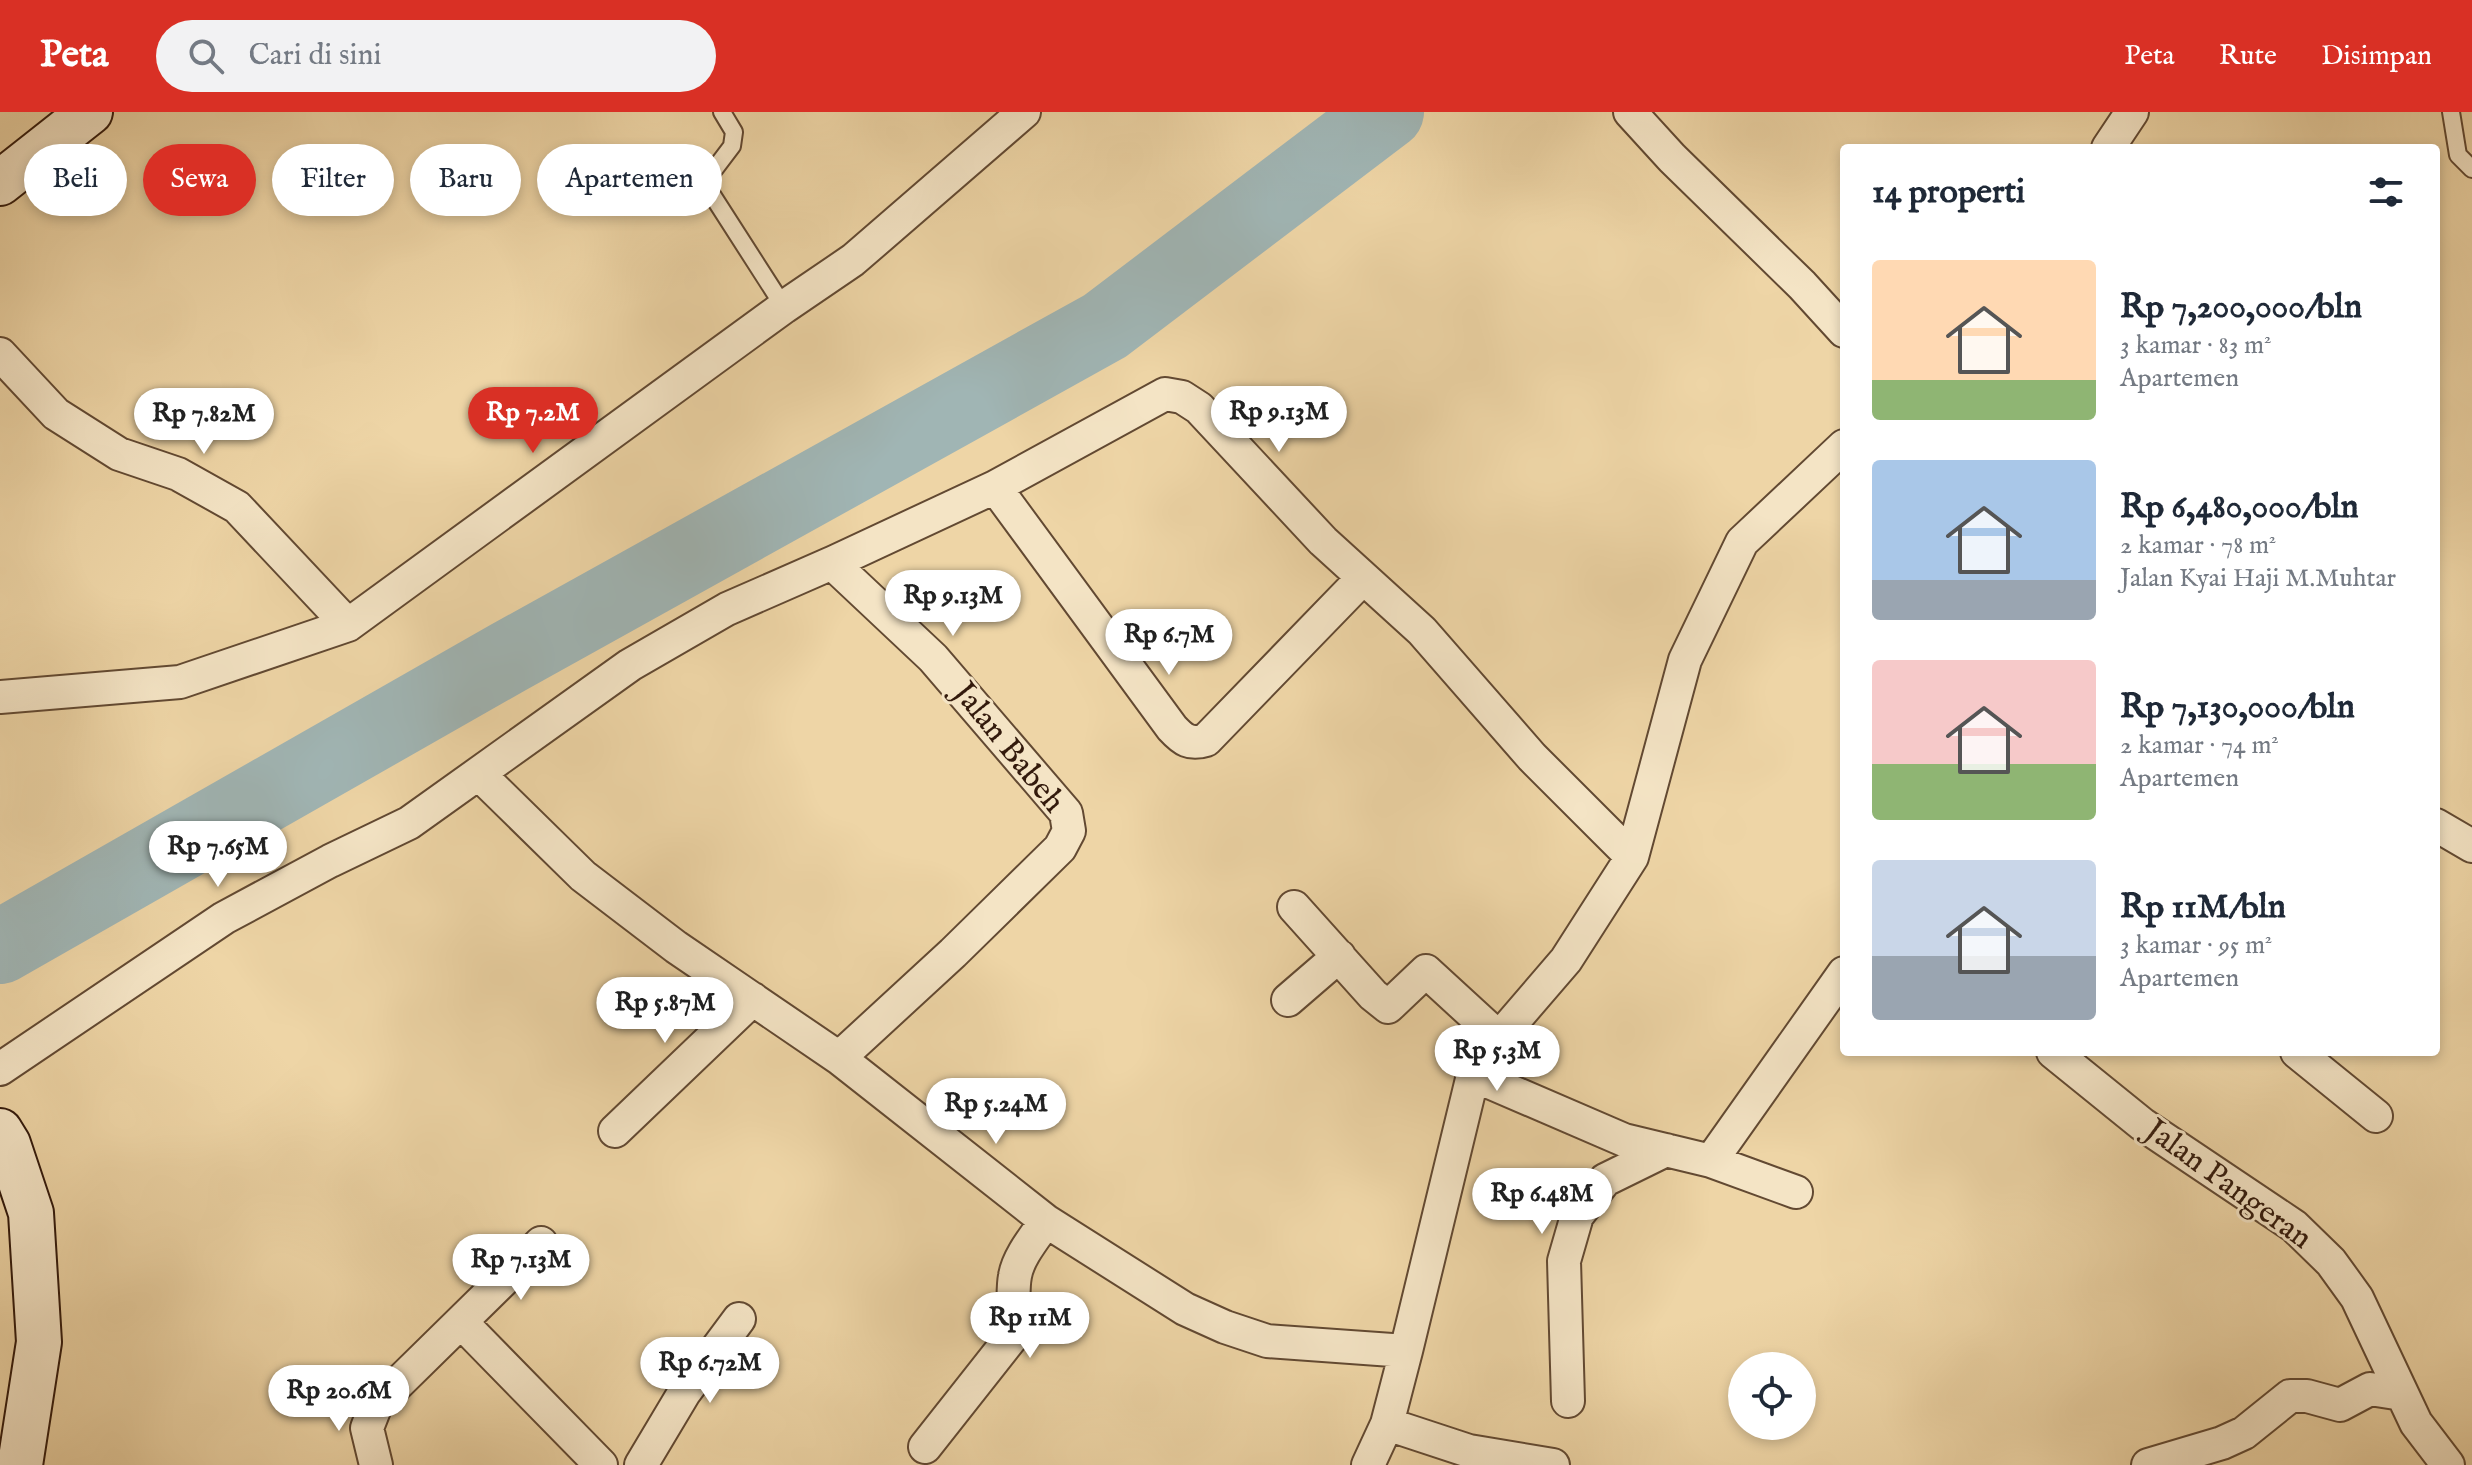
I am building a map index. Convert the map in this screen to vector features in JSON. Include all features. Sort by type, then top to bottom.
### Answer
[{"type":"street","points":[[0,183],[90,112]]},
{"type":"street","points":[[0,697],[180,682],[220,671],[348,625],[853,260],[1024,112]]},
{"type":"street","points":[[2111,144],[2132,112]]},
{"type":"street","points":[[1631,114],[1840,327]]},
{"type":"street","points":[[0,354],[56,414],[119,454],[178,474],[237,507],[348,625]]},
{"type":"street","points":[[0,1069],[224,918],[409,823],[630,665],[727,609],[995,487],[1165,394],[1182,397],[1199,408],[1323,541],[1422,631],[1532,757],[1632,857]]},
{"type":"street","points":[[1368,1465],[1387,1424],[1473,1075],[1499,1038],[1566,960],[1632,857],[1685,660],[1742,542],[1840,450]]},
{"type":"street","points":[[995,487],[1172,728],[1182,740],[1194,744],[1206,740],[1363,578]]},
{"type":"street","name":"Jalan Babeh","points":[[832,563],[933,658],[1066,813],[1069,831],[1060,848],[953,953],[839,1058]]},
{"type":"street","points":[[479,774],[583,876],[676,947],[839,1058],[1046,1221],[1185,1309],[1267,1341],[1406,1351]]},
{"type":"street","points":[[2440,827],[2472,846]]},
{"type":"street","points":[[1294,907],[1373,995],[1388,1007],[1426,971],[1499,1038]]},
{"type":"street","points":[[1288,1000],[1339,956]]},
{"type":"street","points":[[1711,1161],[1840,979]]},
{"type":"street","points":[[615,1131],[753,999]]},
{"type":"street","name":"Jalan Pangeran","points":[[2058,1056],[2142,1124],[2294,1226],[2331,1262],[2357,1298],[2409,1409],[2448,1465]]},
{"type":"street","points":[[2302,1056],[2376,1116]]},
{"type":"street","points":[[1473,1075],[1611,1135],[1711,1161],[1796,1192]]},
{"type":"street","points":[[0,1131],[8,1144],[31,1213],[39,1342],[20,1465]]},
{"type":"street","points":[[1568,1401],[1564,1261],[1577,1216],[1605,1180],[1666,1150]]},
{"type":"street","points":[[925,1447],[1011,1338],[1015,1324],[1014,1278],[1046,1221]]},
{"type":"street","points":[[376,1465],[367,1428],[376,1405],[541,1243]]},
{"type":"street","points":[[641,1465],[684,1393],[739,1319]]},
{"type":"street","points":[[461,1322],[601,1465]]},
{"type":"street","points":[[2148,1465],[2222,1443],[2244,1433],[2290,1396],[2307,1396],[2340,1405],[2370,1389],[2409,1409]]},
{"type":"street","points":[[1387,1424],[1469,1451],[1553,1465]]},
{"type":"lane","points":[[722,112],[734,132],[732,146],[707,179],[707,187],[784,307]]},
{"type":"lane","points":[[2451,112],[2458,155],[2472,169]]},
{"type":"waterway","points":[[0,947],[509,657],[1105,326],[1387,112]]}]
